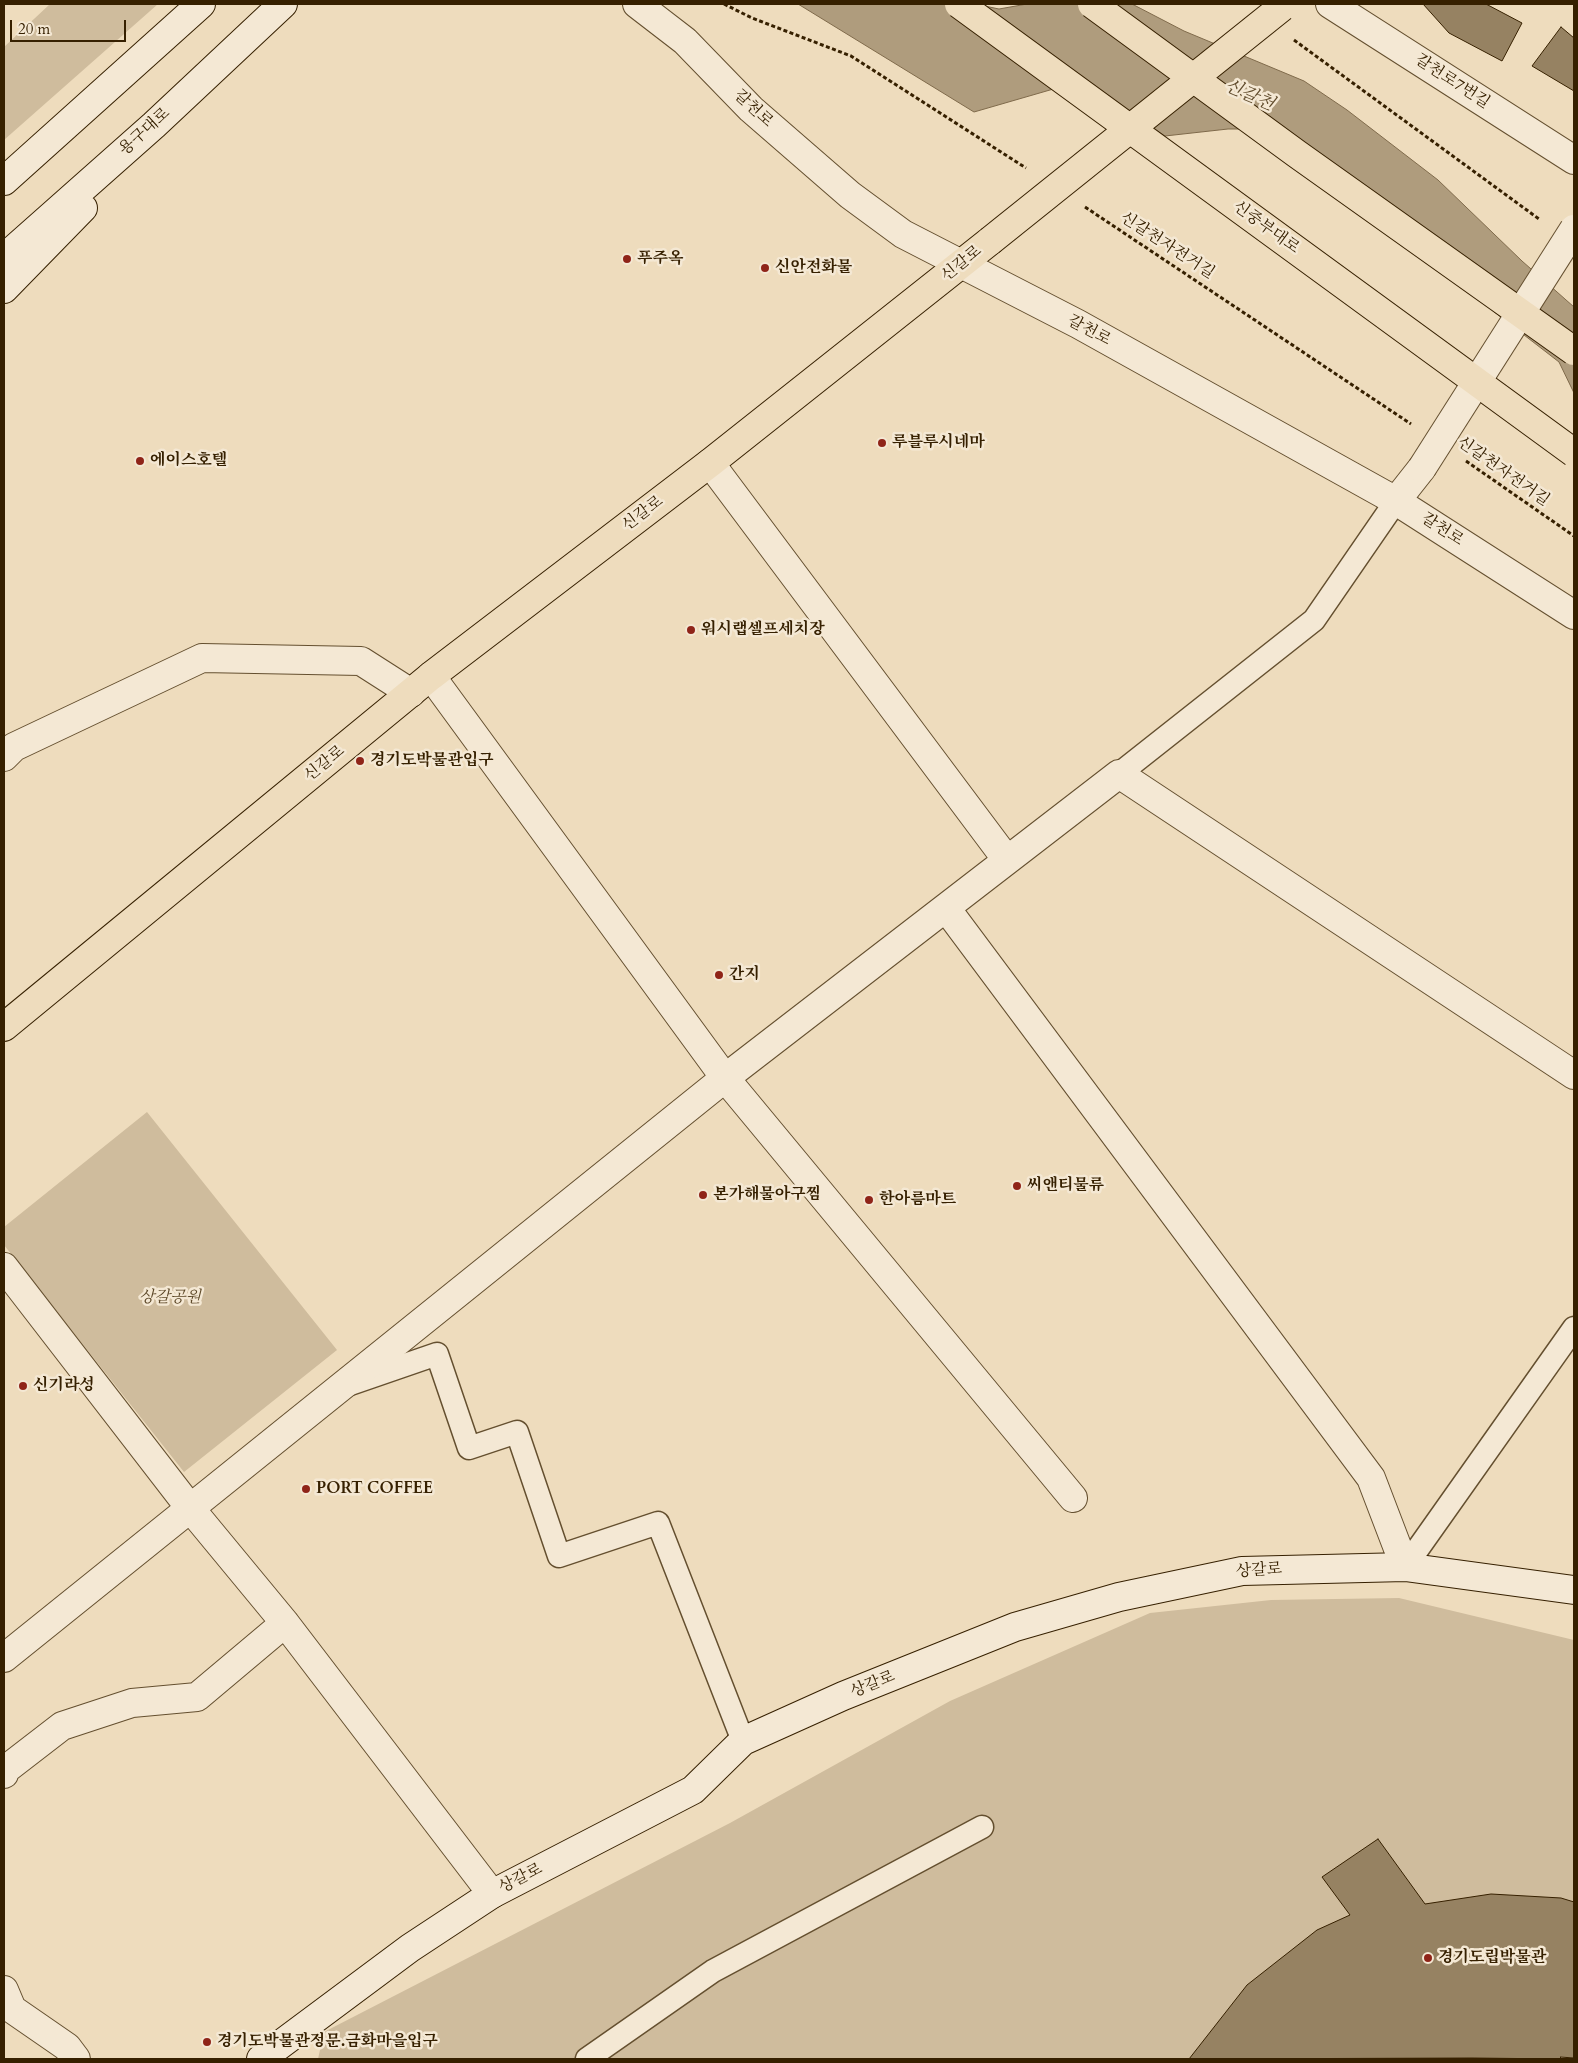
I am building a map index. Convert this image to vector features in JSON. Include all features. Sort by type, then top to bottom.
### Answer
[{"type":"main road","name":"신중부대로","points":[[959,4],[1574,453]]},
{"type":"main road","points":[[1092,4],[1574,351]]},
{"type":"main road","name":"신갈로","points":[[4,1027],[421,685],[710,463],[962,265],[1284,5]]},
{"type":"street","points":[[4,181],[201,4]]},
{"type":"street","name":"용구대로","points":[[4,258],[283,4]]},
{"type":"street","name":"갈천로","points":[[637,4],[685,41],[751,109],[850,195],[904,234],[1078,324],[1396,501],[1574,614]]},
{"type":"street","name":"갈천로7번길","points":[[1330,4],[1574,160]]},
{"type":"street","points":[[4,289],[59,235],[196,85]]},
{"type":"street","points":[[1396,501],[1422,468],[1574,229]]},
{"type":"street","points":[[710,463],[1007,860]]},
{"type":"street","points":[[4,756],[14,747],[202,658],[361,661],[421,685],[725,1078],[1073,1498]]},
{"type":"street","points":[[4,1658],[725,1078],[1119,774],[1574,1075]]},
{"type":"street","points":[[946,908],[1372,1478],[1405,1566]]},
{"type":"street","points":[[4,1267],[190,1508],[285,1623],[492,1894]]},
{"type":"street","name":"상갈로","points":[[261,2059],[410,1948],[492,1894],[693,1790],[743,1741],[843,1696],[1015,1627],[1119,1597],[1242,1570],[1405,1566],[1574,1590]]},
{"type":"street","points":[[4,1774],[5,1770],[62,1726],[132,1703],[197,1697],[285,1623]]},
{"type":"street","points":[[4,1990],[12,2008],[67,2047],[76,2059]]},
{"type":"lane","points":[[1119,774],[1314,620],[1396,501]]},
{"type":"lane","points":[[1405,1566],[1574,1328]]},
{"type":"lane","points":[[340,1388],[437,1354],[469,1448],[517,1432],[559,1556],[658,1523],[743,1741]]},
{"type":"lane","points":[[587,2059],[713,1971],[982,1827]]},
{"type":"path","points":[[726,5],[752,18],[852,56],[1026,168]]},
{"type":"path","points":[[1293,39],[1542,221]]},
{"type":"path","name":"신갈천자전거길","points":[[1084,207],[1414,426]]},
{"type":"path","name":"신갈천자전거길","points":[[1462,459],[1574,536]]},
{"type":"green space","points":[[50,4],[158,4],[4,140],[4,47]]},
{"type":"green space","name":"상갈공원","points":[[147,1112],[337,1350],[184,1472],[4,1245],[4,1227]]},
{"type":"green space","points":[[1399,1598],[1574,1640],[1574,2059],[318,2059],[324,2032],[730,1823],[950,1701],[1150,1613],[1271,1600]]},
{"type":"water","name":"신갈천","points":[[798,4],[975,4],[999,9],[1027,4],[1132,4],[1184,31],[1304,81],[1347,110],[1438,180],[1522,261],[1574,307],[1574,393],[1559,362],[1493,311],[1453,264],[1270,129],[1228,129],[1165,136],[1081,81],[974,112]]},
{"type":"building","points":[[1423,4],[1486,4],[1522,23],[1502,61],[1449,33]]},
{"type":"building","points":[[1561,27],[1574,38],[1574,91],[1532,66]]},
{"type":"building","name":"경기도립박물관","points":[[1378,1839],[1425,1904],[1491,1894],[1561,1898],[1574,1902],[1574,2058],[1189,2059],[1247,1985],[1317,1930],[1350,1915],[1322,1877]]},
{"type":"place","name":"푸주옥","points":[[627,259]]},
{"type":"place","name":"신안전화물","points":[[765,268]]},
{"type":"place","name":"루블루시네마","points":[[882,443]]},
{"type":"place","name":"에이스호텔","points":[[140,461]]},
{"type":"place","name":"워시랩셀프세치장","points":[[691,630]]},
{"type":"place","name":"경기도박물관입구","points":[[360,761]]},
{"type":"place","name":"간지","points":[[719,975]]},
{"type":"place","name":"씨앤티물류","points":[[1017,1186]]},
{"type":"place","name":"본가해물아구찜","points":[[703,1195]]},
{"type":"place","name":"한아름마트","points":[[869,1200]]},
{"type":"place","name":"신기라성","points":[[23,1386]]},
{"type":"place","name":"PORT COFFEE","points":[[306,1489]]},
{"type":"place","name":"경기도립박물관","points":[[1428,1958]]},
{"type":"place","name":"경기도박물관정문.금화마을입구","points":[[207,2042]]}]
